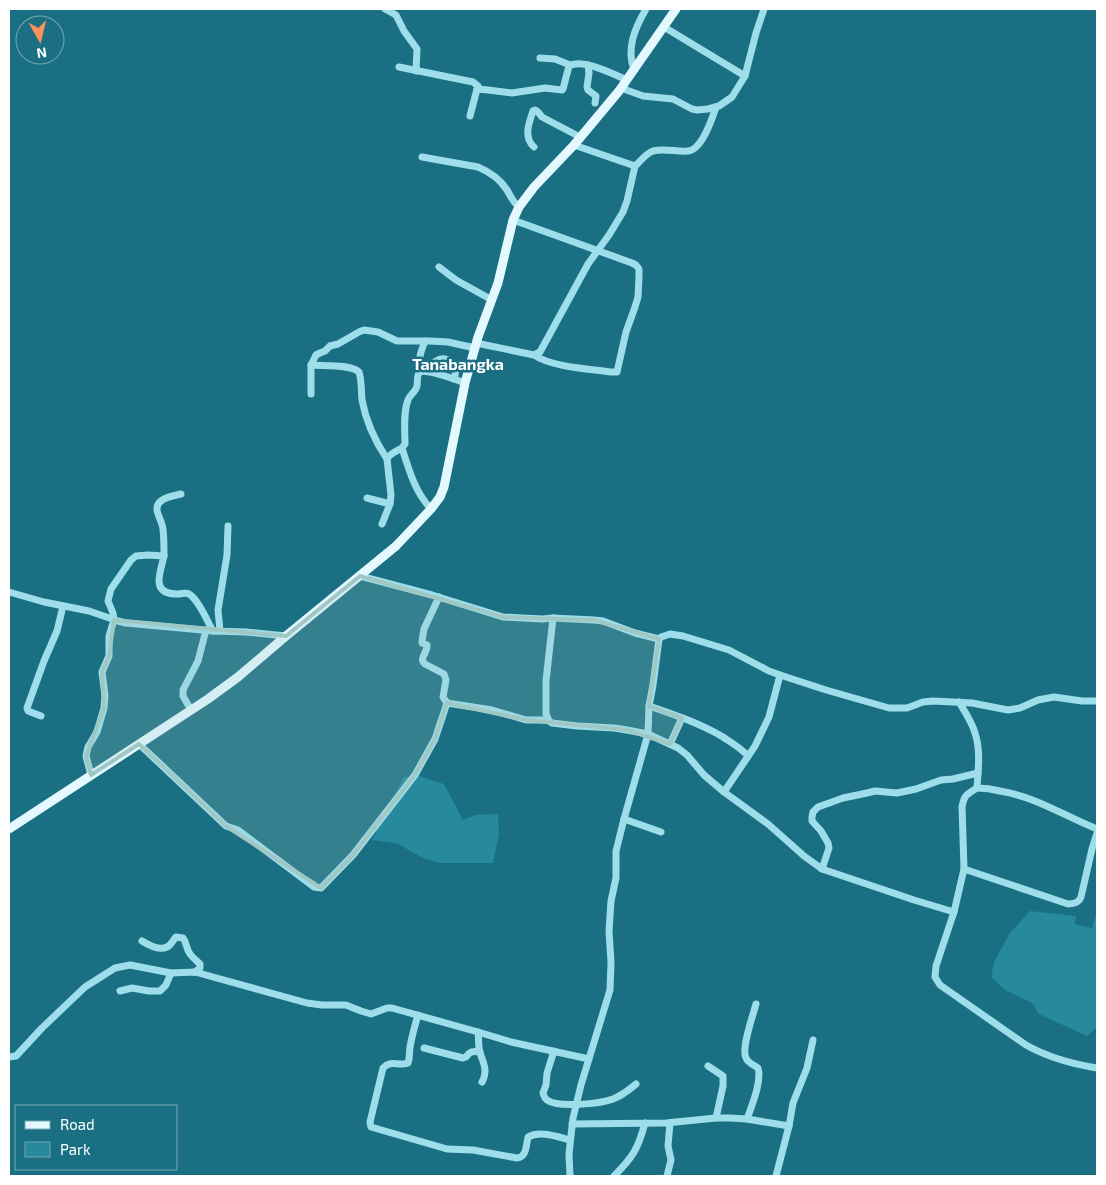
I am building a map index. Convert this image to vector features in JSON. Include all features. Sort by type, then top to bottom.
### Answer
[{"type":"main road","points":[[9,829],[191,710],[238,677],[396,546],[431,509],[440,497],[444,486],[465,383],[498,283],[513,220],[519,207],[534,187],[574,145],[621,88],[676,9]]},
{"type":"street","points":[[385,9],[396,15],[404,31],[417,49],[416,71]]},
{"type":"street","points":[[634,70],[630,56],[633,38],[646,9]]},
{"type":"street","points":[[621,88],[643,96],[673,99],[696,110],[716,107],[732,97],[745,76],[764,9]]},
{"type":"street","points":[[664,27],[745,76]]},
{"type":"street","points":[[540,58],[555,59],[570,65],[588,65],[627,80]]},
{"type":"street","points":[[477,89],[512,93],[545,88],[562,90],[570,65]]},
{"type":"street","points":[[588,65],[589,73],[586,85],[588,90],[596,96],[595,103]]},
{"type":"street","points":[[398,67],[473,82],[478,86],[470,116]]},
{"type":"street","points":[[534,355],[542,349],[574,288],[623,212],[635,166],[654,151],[693,150],[708,128],[716,107]]},
{"type":"street","points":[[534,147],[530,143],[528,134],[529,122],[535,110],[542,117],[580,137]]},
{"type":"street","points":[[574,145],[635,166]]},
{"type":"street","points":[[422,157],[478,167],[484,170],[499,180],[519,207]]},
{"type":"street","points":[[312,394],[312,365],[318,354],[330,346],[338,344],[355,333],[364,330],[380,333],[397,341],[448,342],[534,355],[549,363],[611,372],[618,370],[626,332],[637,302],[639,270],[636,265],[513,220]]},
{"type":"street","points":[[439,267],[456,280],[492,300]]},
{"type":"street","points":[[424,370],[420,360],[425,341]]},
{"type":"street","points":[[387,459],[405,444],[406,406],[408,399],[416,388],[418,373],[442,358],[455,365],[454,379]]},
{"type":"street","points":[[312,365],[350,368],[359,372],[362,400],[368,420],[375,440],[387,459],[391,495],[390,504],[382,524]]},
{"type":"street","points":[[424,370],[465,383]]},
{"type":"street","points":[[402,448],[416,489],[431,509]]},
{"type":"street","points":[[181,494],[168,497],[158,504],[157,509],[163,529],[164,556],[159,578],[160,587],[167,594],[186,593],[191,595],[213,631]]},
{"type":"street","points":[[367,498],[390,504]]},
{"type":"street","points":[[191,710],[182,696],[183,690],[213,631],[227,555],[228,526]]},
{"type":"street","points":[[91,775],[86,756],[103,713],[105,696],[102,672],[109,656],[109,636],[114,620],[109,605],[111,589],[131,560],[136,556],[164,556]]},
{"type":"street","points":[[360,576],[439,597],[503,617],[587,619],[603,621],[658,639],[670,634],[683,636],[729,650],[780,675],[889,708],[907,708],[933,700],[1008,710],[1054,697],[1097,701]]},
{"type":"street","points":[[9,592],[89,611],[126,623],[286,636]]},
{"type":"street","points":[[439,597],[424,629],[422,641],[427,646],[422,662],[444,674],[446,680],[443,697],[447,703],[492,710],[526,720],[547,720],[552,723],[614,728],[648,734],[684,752],[704,775],[724,792],[768,824],[804,856],[822,869],[954,912]]},
{"type":"street","points":[[41,716],[28,711],[28,705],[57,631],[63,606]]},
{"type":"street","points":[[547,720],[546,673],[553,618]]},
{"type":"street","points":[[570,1176],[572,1124],[610,990],[609,931],[616,878],[616,851],[648,734],[649,706],[658,639]]},
{"type":"street","points":[[724,792],[755,746],[769,717],[780,675]]},
{"type":"street","points":[[959,702],[975,733],[977,741],[979,764],[977,788]]},
{"type":"street","points":[[139,744],[226,826],[238,830],[314,887],[321,888],[353,855],[415,775],[434,739],[447,703]]},
{"type":"street","points":[[649,706],[706,728],[739,748],[748,756]]},
{"type":"street","points":[[670,744],[682,718]]},
{"type":"street","points":[[822,869],[829,848],[821,831],[812,821],[813,812],[818,807],[867,792],[896,793],[978,773]]},
{"type":"street","points":[[964,869],[1068,904],[1074,904],[1081,897],[1097,831],[1050,807],[1020,795],[987,788],[977,788],[965,796],[962,807],[964,869],[954,912],[936,966],[935,977],[940,985],[991,1022],[1038,1052],[1061,1061],[1097,1068]]},
{"type":"street","points":[[624,819],[661,832]]},
{"type":"street","points":[[142,942],[150,946],[165,948],[176,937],[183,938],[190,955],[200,964],[200,968],[195,972]]},
{"type":"street","points":[[9,1057],[16,1056],[42,1028],[86,987],[115,968],[130,965],[171,973],[195,972],[307,1003],[346,1005],[372,1014],[392,1008],[511,1042],[589,1059]]},
{"type":"street","points":[[120,991],[132,988],[160,991],[166,986],[171,973]]},
{"type":"street","points":[[748,1118],[760,1072],[758,1068],[749,1063],[745,1054],[747,1036],[756,1004]]},
{"type":"street","points":[[418,1015],[408,1063],[388,1064],[383,1068],[370,1122],[371,1127],[447,1149],[474,1150],[517,1158],[524,1155],[528,1137],[532,1135],[538,1134],[570,1140]]},
{"type":"street","points":[[478,1032],[480,1052],[485,1067],[482,1082]]},
{"type":"street","points":[[776,1176],[793,1103],[807,1068],[813,1040]]},
{"type":"street","points":[[424,1048],[463,1058],[469,1052],[480,1052]]},
{"type":"street","points":[[554,1051],[543,1094],[547,1100],[576,1106],[612,1099],[631,1089],[636,1084]]},
{"type":"street","points":[[708,1066],[723,1076],[724,1086],[716,1118]]},
{"type":"street","points":[[572,1124],[670,1123],[716,1118],[748,1118],[789,1126]]},
{"type":"street","points":[[614,1176],[633,1156],[645,1123]]},
{"type":"street","points":[[667,1176],[671,1160],[668,1146],[670,1123]]},
{"type":"highlighted area","points":[[360,576],[503,617],[594,620],[659,639],[649,706],[682,718],[670,744],[627,730],[526,720],[447,703],[435,739],[415,775],[353,855],[321,888],[226,826],[139,744],[91,775],[86,756],[104,708],[102,672],[109,656],[114,620],[286,636]]},
{"type":"green space","points":[[419,776],[444,784],[463,820],[475,815],[498,814],[499,834],[493,863],[440,863],[423,858],[396,843],[372,840],[404,777]]},
{"type":"green space","points":[[1030,911],[1076,916],[1075,924],[1092,928],[1097,911],[1097,1028],[1087,1036],[1039,1014],[1032,1003],[1005,990],[991,977],[994,962],[1010,933]]},
{"type":"district","name":"Tanabangka","points":[[458,363]]}]
